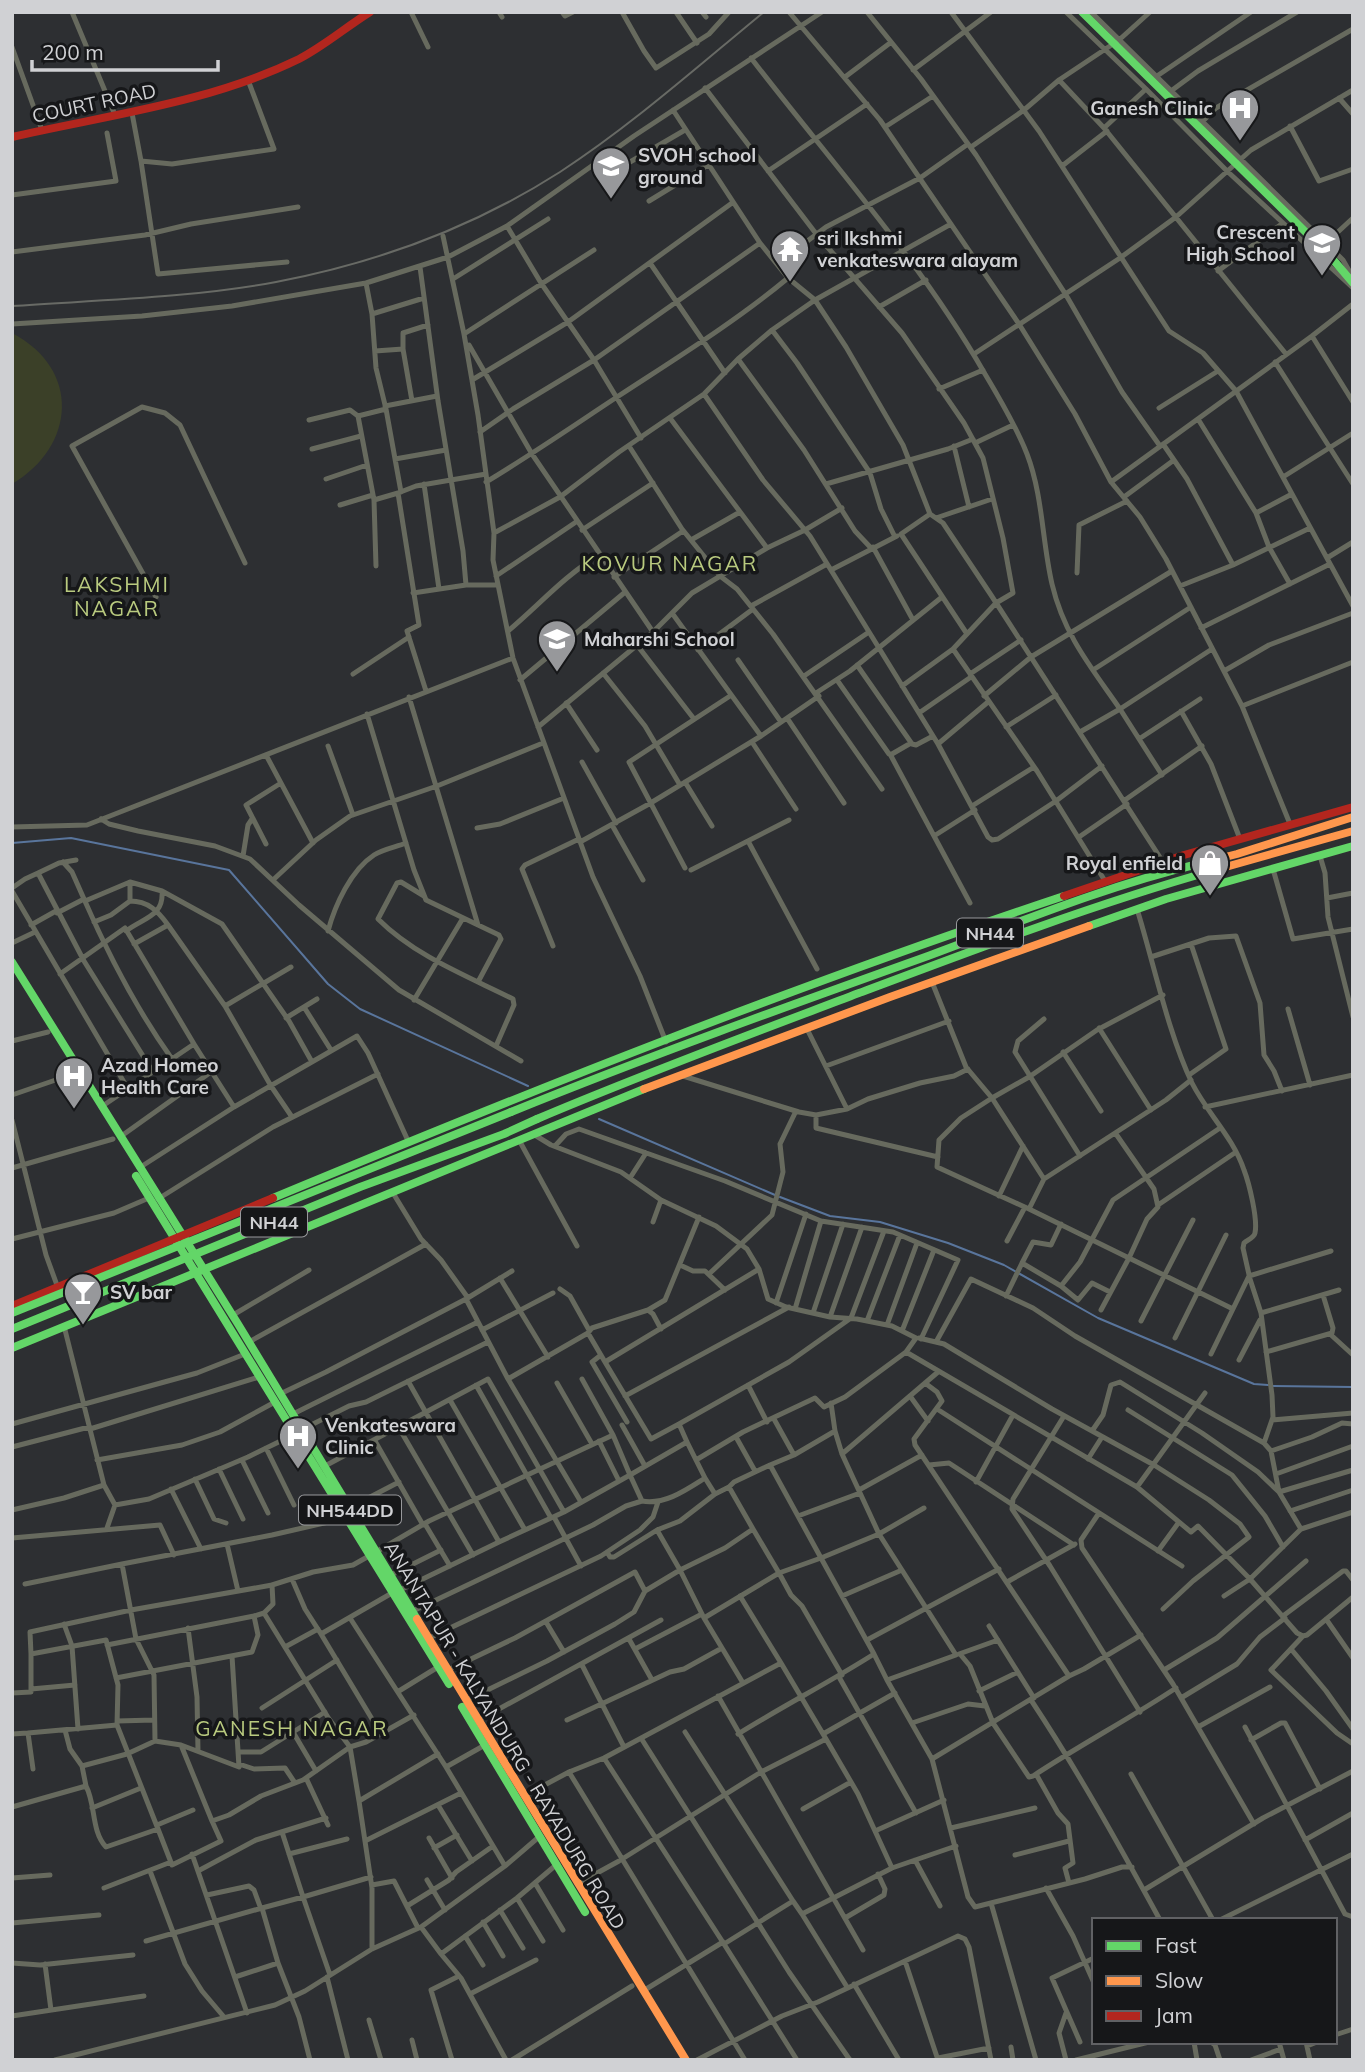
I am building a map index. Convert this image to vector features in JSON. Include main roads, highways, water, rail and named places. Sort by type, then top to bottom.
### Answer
[{"type":"main road","name":"COURT ROAD","points":[[12,137],[132,113],[215,92],[299,59],[370,12]]},
{"type":"main road","points":[[1082,12],[1352,280]]},
{"type":"main road","points":[[12,1306],[502,1104],[745,1012],[820,975],[1163,862],[1353,807]]},
{"type":"main road","name":"NH44","points":[[12,1313],[632,1063],[1065,906],[1172,870],[1237,854],[1353,817]]},
{"type":"main road","name":"NH44","points":[[12,1329],[360,1187],[503,1134],[636,1077],[951,958],[1172,882],[1353,831]]},
{"type":"main road","points":[[12,1348],[607,1104],[932,982],[1137,909],[1353,846]]},
{"type":"main road","name":"ANANTAPUR - KALYANDURG - RAYADURG ROAD","points":[[12,962],[101,1107],[116,1138],[139,1168],[153,1199]]},
{"type":"main road","name":"ANANTAPUR - KALYANDURG - RAYADURG ROAD","points":[[12,972],[177,1237],[233,1315],[346,1518],[391,1575],[396,1591],[429,1638],[485,1745],[577,1884],[686,2060]]},
{"type":"main road","points":[[745,1012],[748,1022]]},
{"type":"main road","name":"ANANTAPUR - KALYANDURG - RAYADURG ROAD","points":[[199,1270],[259,1377],[292,1415],[298,1432],[349,1508],[373,1554],[467,1700],[524,1796],[556,1865],[678,2060]]},
{"type":"waterway","points":[[12,843],[71,838],[229,870],[328,984],[360,1009],[528,1086]]},
{"type":"waterway","points":[[599,1119],[775,1195]]},
{"type":"waterway","points":[[780,1197],[830,1216],[880,1222],[948,1243],[1004,1265],[1098,1318],[1254,1384],[1268,1385]]},
{"type":"waterway","points":[[1273,1386],[1353,1387]]},
{"type":"railway","points":[[12,306],[144,298],[276,282],[350,265],[459,226],[527,192],[587,154],[639,115],[764,12]]},
{"type":"place","name":"Ganesh Clinic","points":[[1240,142]]},
{"type":"place","name":"SVOH school ground","points":[[611,200]]},
{"type":"place","name":"Crescent High School","points":[[1322,277]]},
{"type":"place","name":"sri lkshmi venkateswara alayam","points":[[790,283]]},
{"type":"place","name":"Maharshi School","points":[[557,673]]},
{"type":"place","name":"Royal enfield","points":[[1210,897]]},
{"type":"place","name":"Azad Homeo Health Care","points":[[74,1110]]},
{"type":"place","name":"SV bar","points":[[83,1326]]},
{"type":"place","name":"Venkateswara Clinic","points":[[298,1470]]},
{"type":"district","name":"KOVUR NAGAR","points":[[670,563]]},
{"type":"district","name":"LAKSHMI NAGAR","points":[[117,596]]},
{"type":"district","name":"GANESH NAGAR","points":[[292,1728]]}]
